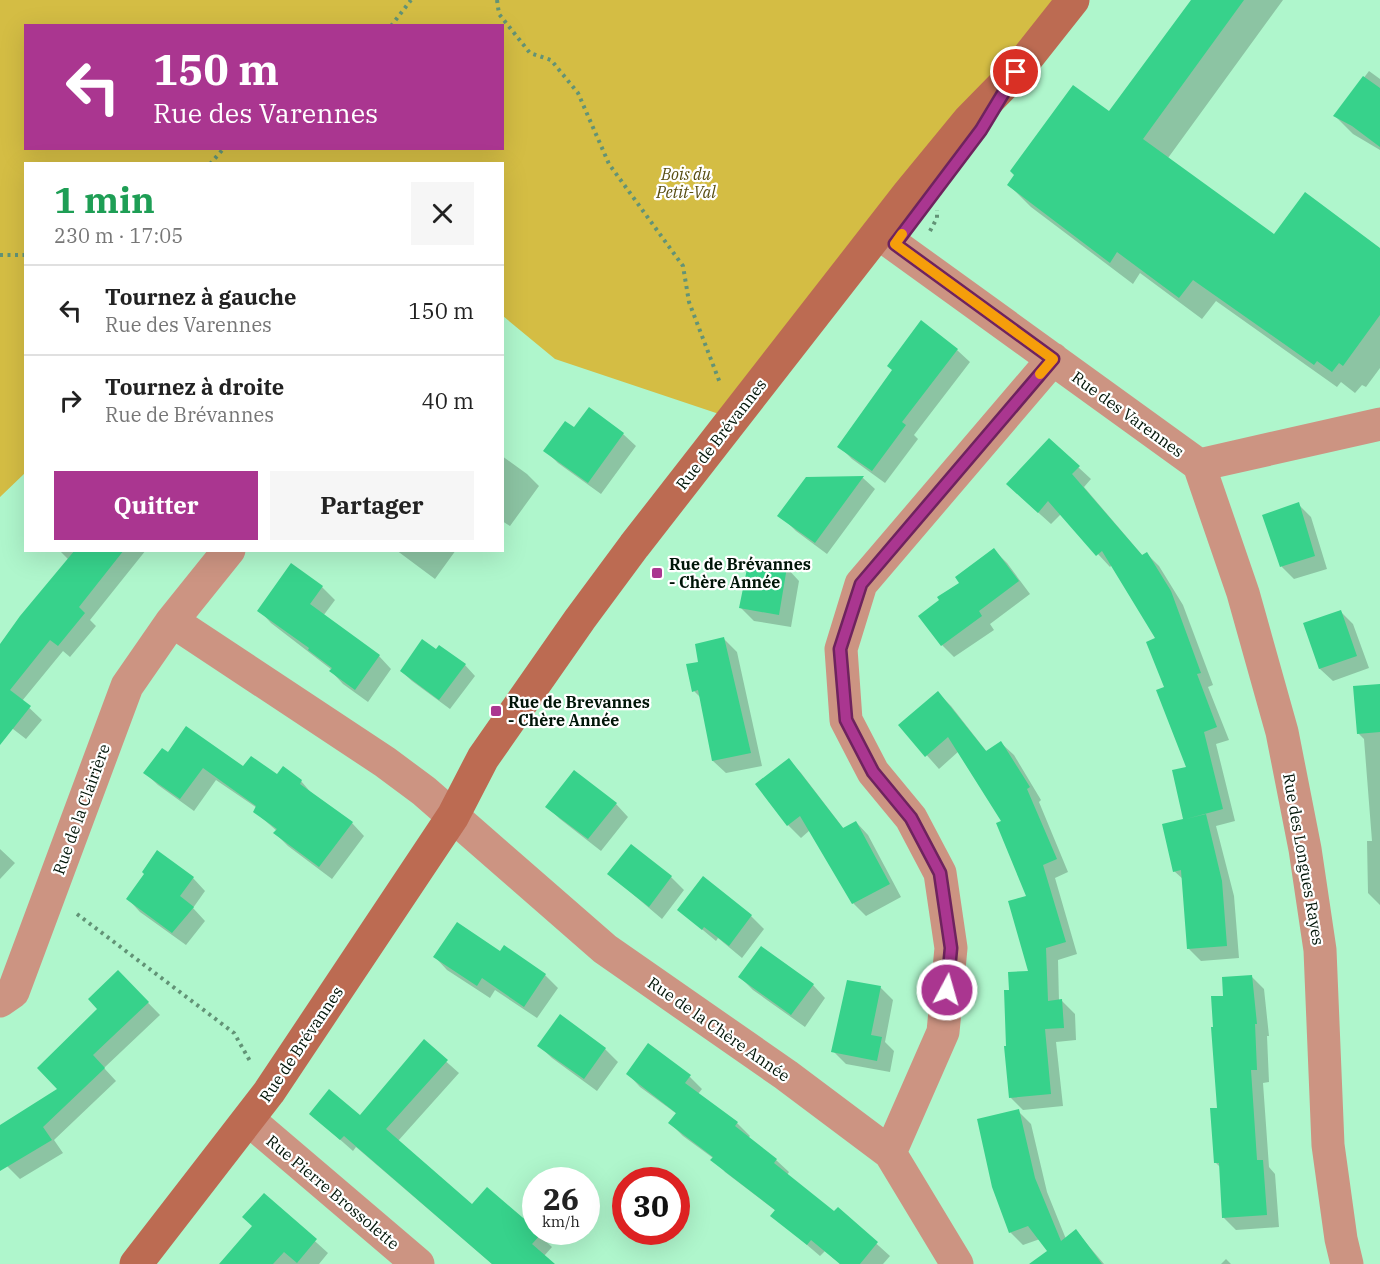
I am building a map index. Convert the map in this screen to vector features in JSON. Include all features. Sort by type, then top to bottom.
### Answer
[{"type":"street","name":"Rue de Brévannes","points":[[453,816],[485,784],[526,725],[784,382],[886,239],[909,193],[969,120],[1016,72],[1073,0]]},
{"type":"street","name":"Rue de Brévannes","points":[[136,1264],[269,1092],[453,816],[480,764],[580,619],[734,418],[886,239]]},
{"type":"street","name":"Rue des Varennes","points":[[886,239],[1199,465],[1380,424]]},
{"type":"street","points":[[890,1153],[943,1032],[951,948],[940,873],[911,818],[873,772],[846,720],[840,649],[861,584],[1053,359]]},
{"type":"street","name":"Rue des Longues Rayes","points":[[1199,465],[1243,593],[1282,732],[1305,849],[1320,950],[1328,1145],[1341,1239],[1347,1264]]},
{"type":"street","name":"Rue de la Clairière","points":[[0,1001],[13,992],[127,686],[172,621],[227,552]]},
{"type":"street","points":[[172,621],[386,762],[453,816]]},
{"type":"street","name":"Rue de la Chère Année","points":[[453,816],[605,949],[786,1076],[890,1153],[957,1264]]},
{"type":"street","name":"Rue Pierre Brossolette","points":[[249,1120],[418,1264]]},
{"type":"path","points":[[393,24],[411,0]]},
{"type":"path","points":[[497,0],[499,14],[530,53],[551,60],[578,93],[609,164],[683,266],[689,302],[734,418]]},
{"type":"path","points":[[212,162],[222,150]]},
{"type":"path","points":[[0,255],[24,255]]},
{"type":"path","points":[[50,893],[234,1033],[269,1092]]},
{"type":"green space","name":"Bois du Petit-Val","points":[[0,0],[1069,0],[734,419],[555,359],[504,317],[504,162],[24,162],[24,474],[0,497]]},
{"type":"building","points":[[1191,0],[1244,0],[1143,139],[1274,234],[1305,192],[1380,248],[1380,315],[1343,366],[1339,363],[1332,372],[1317,361],[1314,365],[1193,280],[1179,298],[1117,252],[1110,263],[1007,185],[1014,175],[1010,171],[1073,85],[1109,111]]},
{"type":"building","points":[[1363,76],[1380,88],[1380,147],[1352,126],[1333,116]]},
{"type":"building","points":[[921,320],[958,349],[902,422],[906,425],[872,471],[837,447],[892,370],[887,366]]},
{"type":"building","points":[[589,407],[624,433],[588,483],[543,451],[565,421],[574,427]]},
{"type":"building","points":[[1049,438],[1080,466],[1072,474],[1142,555],[1147,552],[1171,591],[1201,673],[1197,674],[1217,727],[1204,732],[1223,809],[1186,819],[1206,814],[1222,881],[1227,946],[1187,949],[1181,870],[1173,872],[1162,824],[1183,819],[1172,770],[1186,767],[1156,690],[1164,687],[1146,642],[1155,638],[1102,551],[1096,556],[1048,501],[1038,513],[1006,484]]},
{"type":"building","points":[[864,476],[815,543],[777,516],[806,477]]},
{"type":"building","points":[[1299,502],[1315,556],[1280,567],[1262,515]]},
{"type":"building","points":[[994,548],[1019,581],[979,611],[982,616],[941,646],[918,616],[939,600],[937,597],[959,583],[955,577]]},
{"type":"building","points":[[73,552],[122,552],[79,607],[85,613],[58,646],[50,640],[10,690],[31,706],[0,745],[0,644],[20,616]]},
{"type":"building","points":[[749,559],[787,567],[779,615],[739,608]]},
{"type":"building","points":[[291,563],[323,586],[310,604],[380,655],[355,690],[329,671],[332,668],[308,650],[309,648],[257,611]]},
{"type":"building","points":[[1341,610],[1357,656],[1319,669],[1303,623]]},
{"type":"building","points":[[724,637],[751,753],[712,761],[698,690],[692,692],[686,664],[698,662],[695,644]]},
{"type":"building","points":[[422,639],[436,649],[439,645],[466,664],[439,700],[400,671]]},
{"type":"building","points":[[1380,684],[1380,732],[1357,734],[1353,686]]},
{"type":"building","points":[[938,691],[986,751],[1001,741],[1030,787],[1027,789],[1057,859],[1043,865],[1066,942],[1046,948],[1048,1001],[1062,999],[1064,1028],[1045,1029],[1051,1094],[1009,1098],[1004,1046],[1006,1046],[1004,990],[1009,990],[1008,972],[1028,971],[1008,901],[1026,896],[996,823],[1001,821],[948,737],[925,757],[898,725]]},
{"type":"building","points":[[186,726],[243,766],[251,756],[277,774],[283,766],[302,780],[300,784],[353,822],[319,867],[273,833],[277,829],[253,812],[256,806],[203,768],[180,799],[143,773],[162,748],[168,752]]},
{"type":"building","points":[[789,758],[843,828],[856,821],[890,884],[852,904],[800,816],[787,826],[755,784]]},
{"type":"building","points":[[574,770],[617,803],[588,839],[545,807]]},
{"type":"building","points":[[631,844],[672,876],[649,907],[607,874]]},
{"type":"building","points":[[157,850],[194,877],[180,896],[194,907],[172,933],[126,899],[144,874],[142,872]]},
{"type":"building","points":[[703,876],[752,915],[729,946],[704,927],[702,930],[677,910]]},
{"type":"building","points":[[457,922],[500,951],[504,945],[546,974],[524,1007],[482,978],[477,986],[433,957]]},
{"type":"building","points":[[761,946],[814,984],[791,1015],[738,977]]},
{"type":"building","points":[[118,970],[149,1002],[93,1055],[105,1068],[43,1127],[52,1140],[0,1171],[0,1125],[57,1089],[37,1068],[97,1009],[88,999]]},
{"type":"building","points":[[1252,975],[1257,1024],[1255,1024],[1257,1070],[1251,1070],[1257,1160],[1263,1160],[1267,1215],[1222,1218],[1219,1163],[1214,1163],[1210,1108],[1217,1108],[1211,996],[1223,996],[1222,977]]},
{"type":"building","points":[[847,980],[881,986],[871,1035],[882,1037],[877,1061],[831,1052]]},
{"type":"building","points":[[560,1014],[606,1048],[584,1079],[537,1046]]},
{"type":"building","points":[[424,1039],[448,1060],[386,1129],[472,1204],[487,1187],[522,1217],[522,1245],[533,1245],[555,1264],[492,1264],[344,1136],[340,1140],[309,1114],[329,1089],[360,1115]]},
{"type":"building","points":[[648,1043],[691,1075],[685,1083],[738,1122],[735,1126],[777,1159],[774,1163],[834,1211],[838,1207],[878,1242],[860,1264],[840,1264],[811,1240],[807,1245],[770,1216],[775,1210],[710,1160],[713,1157],[668,1123],[676,1113],[626,1074]]},
{"type":"building","points":[[1019,1109],[1035,1178],[1061,1241],[1076,1229],[1102,1264],[1029,1264],[1047,1251],[1028,1226],[1009,1233],[992,1187],[977,1119]]},
{"type":"building","points":[[264,1193],[317,1239],[297,1263],[284,1252],[273,1264],[219,1264],[252,1226],[242,1217]]},
{"type":"slow traffic","points":[[902,234],[895,244],[1053,359],[1040,374]]},
{"type":"place","name":"Rue de Brévannes - Chère Année","points":[[657,573]]},
{"type":"place","name":"Rue de Brevannes - Chère Année","points":[[496,711]]},
{"type":"route","points":[[947,990],[951,948],[940,873],[911,818],[873,772],[846,720],[840,649],[861,584],[1053,359],[895,244],[981,130],[1016,72]]}]
